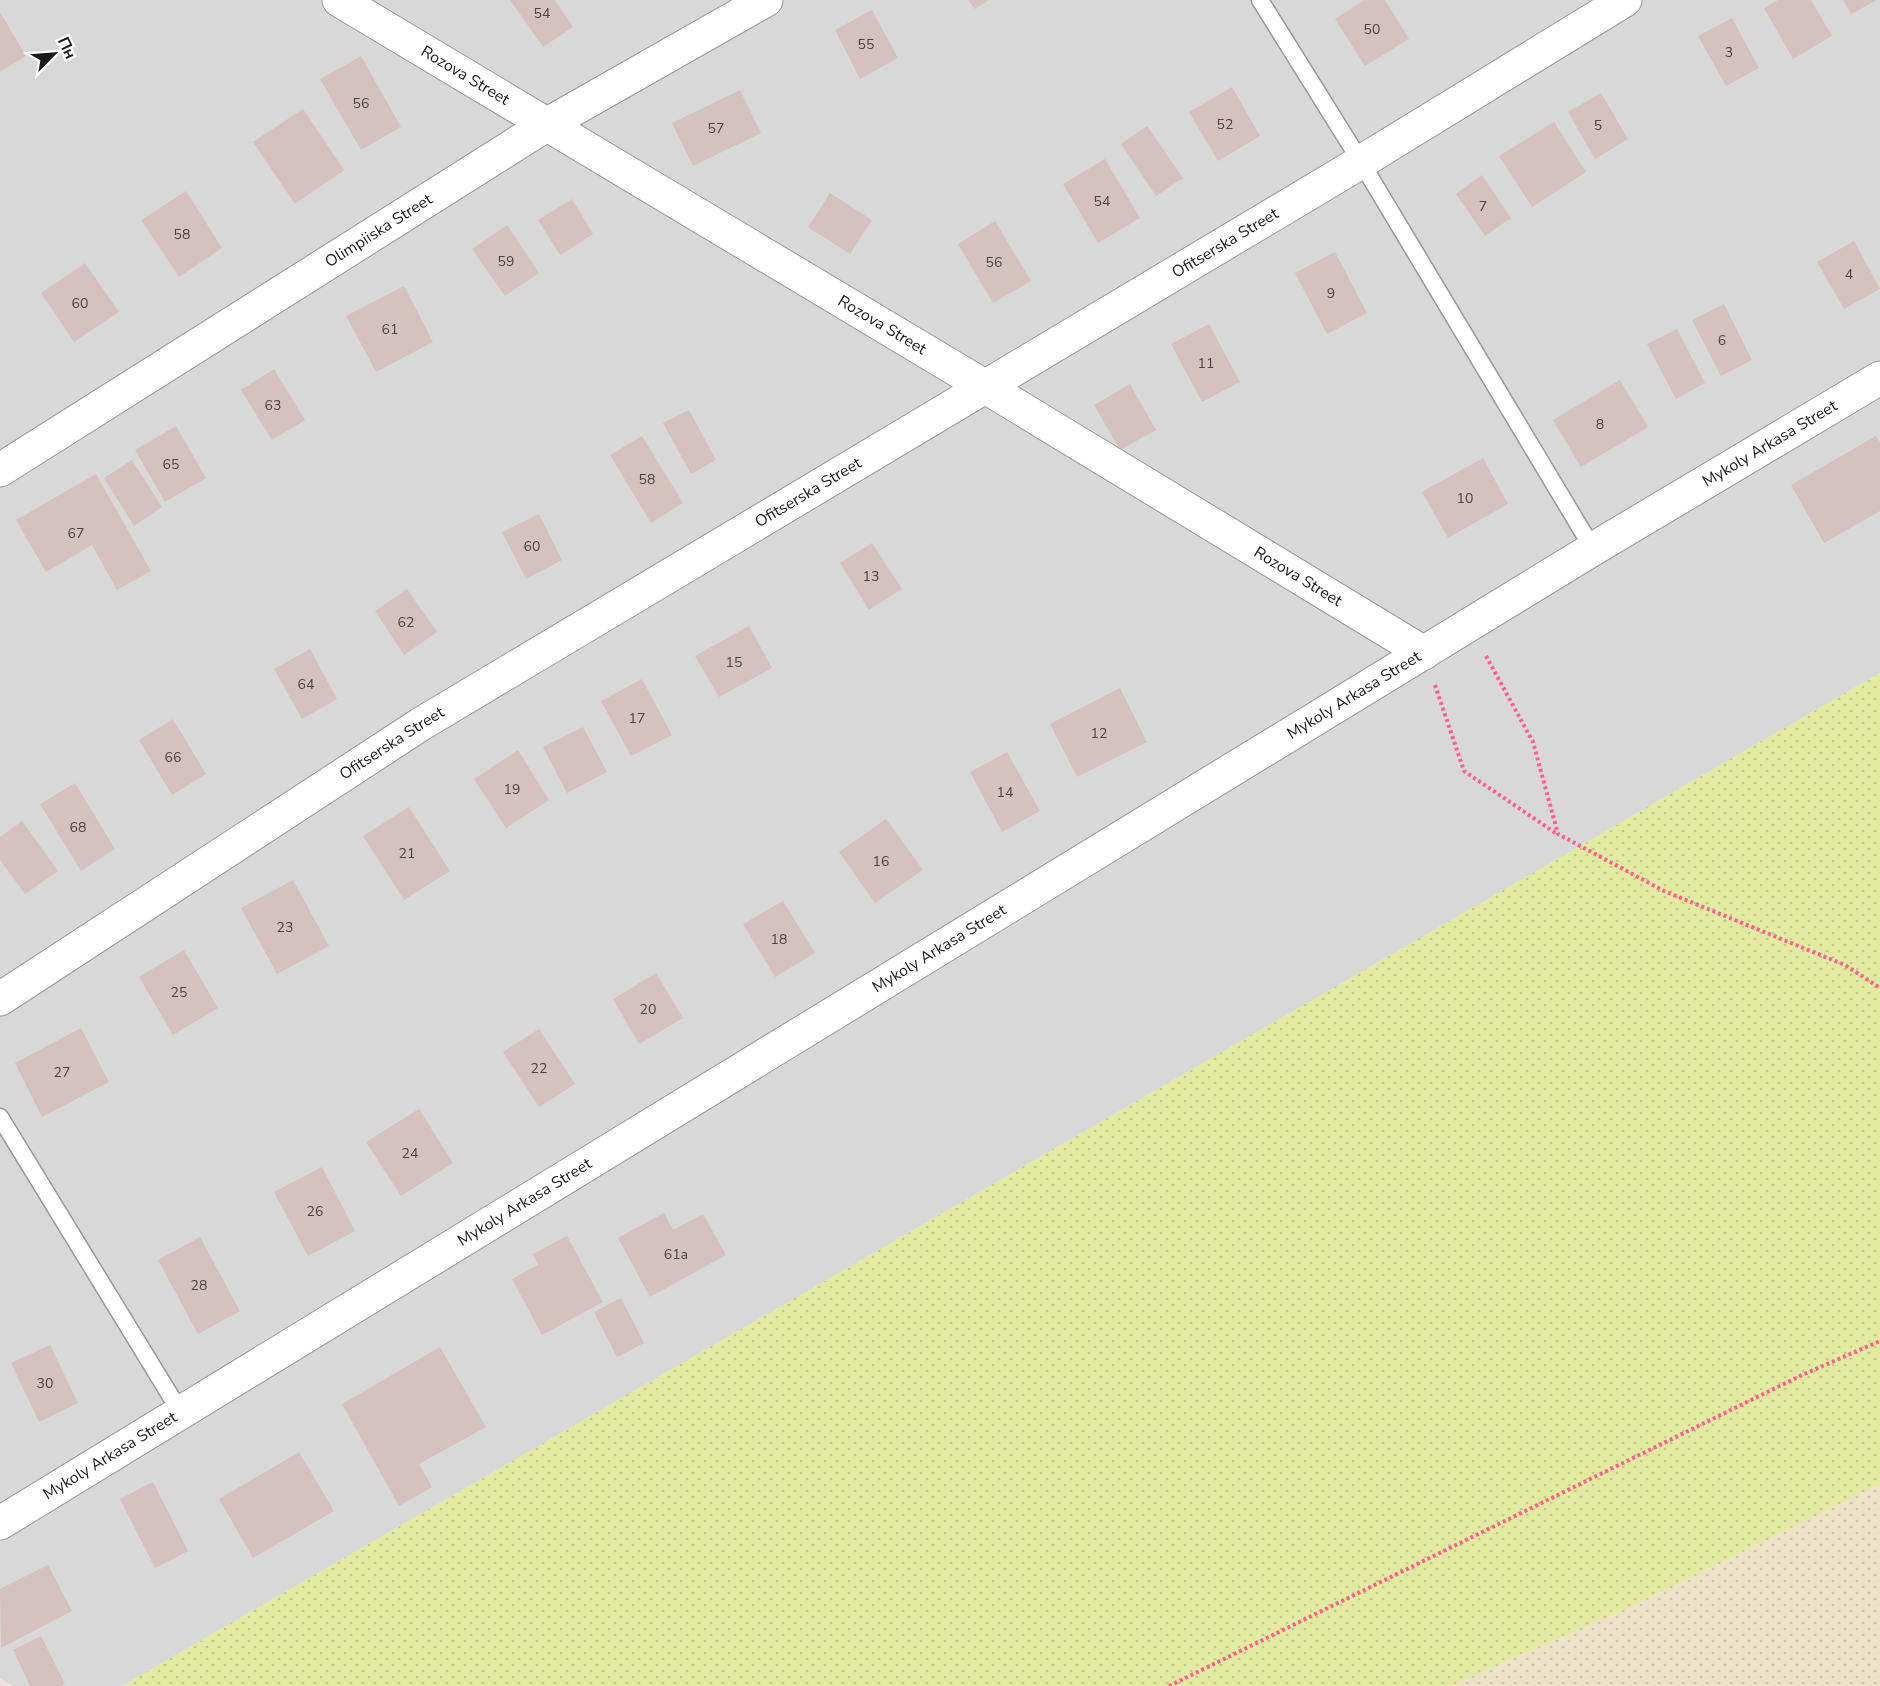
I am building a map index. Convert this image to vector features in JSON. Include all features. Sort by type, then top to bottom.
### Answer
[{"type":"street","name":"Rozova Street","points":[[339,0],[984,386],[1424,653]]},
{"type":"street","name":"Olimpiiska Street","points":[[0,471],[546,125],[766,0]]},
{"type":"street","name":"Ofitserska Street","points":[[0,999],[421,724],[1361,162],[1625,0]]},
{"type":"street","name":"Mykoly Arkasa Street","points":[[0,1523],[1593,549],[1880,378]]},
{"type":"lane","points":[[1260,0],[1361,162],[1593,549]]},
{"type":"lane","points":[[0,1117],[181,1413]]},
{"type":"path","points":[[1472,625],[1491,666],[1533,742],[1558,834]]},
{"type":"path","points":[[1424,653],[1464,771],[1558,834],[1664,891],[1845,965],[1880,988]]},
{"type":"path","points":[[1169,1686],[1802,1375],[1880,1341]]},
{"type":"shaded area","points":[[0,0],[1880,0],[1880,673],[122,1686],[13,1686],[0,1678]]},
{"type":"shaded area","points":[[1880,1484],[1880,1686],[1450,1686],[1626,1609]]},
{"type":"green space","points":[[1880,673],[1880,1484],[1626,1609],[1450,1686],[122,1686]]},
{"type":"building","points":[[510,0],[555,0],[573,27],[543,47]]},
{"type":"building","points":[[968,0],[989,0],[975,9]]},
{"type":"building","points":[[1365,0],[1385,0],[1409,39],[1365,66],[1335,19]]},
{"type":"building","points":[[1778,0],[1811,0],[1832,36],[1793,59],[1764,8]]},
{"type":"building","points":[[1843,0],[1877,0],[1851,14]]},
{"type":"building","points":[[872,10],[898,58],[860,79],[835,30]]},
{"type":"building","points":[[0,12],[26,56],[0,72]]},
{"type":"building","points":[[1732,18],[1759,68],[1726,86],[1698,36]]},
{"type":"building","points":[[361,56],[401,127],[361,150],[320,79]]},
{"type":"building","points":[[1232,87],[1260,136],[1218,161],[1189,112]]},
{"type":"building","points":[[740,90],[761,133],[693,166],[672,123]]},
{"type":"building","points":[[1601,93],[1628,139],[1595,159],[1568,112]]},
{"type":"building","points":[[303,109],[344,170],[295,204],[253,142]]},
{"type":"building","points":[[1554,122],[1586,172],[1532,207],[1499,156]]},
{"type":"building","points":[[1147,126],[1183,178],[1156,196],[1121,144]]},
{"type":"building","points":[[1105,159],[1140,218],[1098,243],[1063,184]]},
{"type":"building","points":[[1482,175],[1511,218],[1485,236],[1456,194]]},
{"type":"building","points":[[186,191],[222,248],[179,277],[141,220]]},
{"type":"building","points":[[830,193],[872,220],[850,254],[808,227]]},
{"type":"building","points":[[572,199],[593,234],[560,255],[538,220]]},
{"type":"building","points":[[995,221],[1031,281],[993,303],[958,244]]},
{"type":"building","points":[[507,225],[539,273],[505,296],[472,249]]},
{"type":"building","points":[[1854,241],[1880,289],[1844,309],[1817,262]]},
{"type":"building","points":[[1335,252],[1367,313],[1327,334],[1295,273]]},
{"type":"building","points":[[85,263],[119,312],[74,342],[41,293]]},
{"type":"building","points":[[404,286],[433,342],[376,372],[346,316]]},
{"type":"building","points":[[1724,304],[1752,360],[1721,376],[1692,320]]},
{"type":"building","points":[[1209,324],[1240,382],[1202,402],[1171,344]]},
{"type":"building","points":[[1677,329],[1705,383],[1676,399],[1647,344]]},
{"type":"building","points":[[274,369],[305,420],[272,440],[241,390]]},
{"type":"building","points":[[1620,380],[1648,427],[1581,467],[1553,420]]},
{"type":"building","points":[[1130,384],[1156,430],[1120,450],[1094,405]]},
{"type":"building","points":[[689,410],[716,460],[691,474],[663,423]]},
{"type":"building","points":[[176,426],[206,478],[165,502],[135,450]]},
{"type":"building","points":[[642,436],[683,503],[651,523],[610,455]]},
{"type":"building","points":[[1876,436],[1880,442],[1880,511],[1824,543],[1791,485]]},
{"type":"building","points":[[1483,458],[1508,504],[1448,538],[1422,492]]},
{"type":"building","points":[[132,460],[162,507],[134,526],[104,478]]},
{"type":"building","points":[[96,474],[151,571],[117,590],[92,545],[46,572],[16,520]]},
{"type":"building","points":[[539,514],[562,560],[526,579],[502,532]]},
{"type":"building","points":[[872,543],[902,589],[869,610],[840,563]]},
{"type":"building","points":[[407,589],[437,632],[404,655],[375,611]]},
{"type":"building","points":[[749,626],[772,668],[719,697],[695,656]]},
{"type":"building","points":[[310,649],[337,699],[302,719],[274,669]]},
{"type":"building","points":[[642,679],[672,735],[631,756],[601,701]]},
{"type":"building","points":[[1120,688],[1147,742],[1077,777],[1050,724]]},
{"type":"building","points":[[173,719],[206,774],[172,795],[139,740]]},
{"type":"building","points":[[583,727],[607,772],[567,793],[543,747]]},
{"type":"building","points":[[518,750],[549,800],[506,828],[474,779]]},
{"type":"building","points":[[1007,752],[1040,811],[1002,832],[970,772]]},
{"type":"building","points":[[75,783],[115,849],[81,871],[40,804]]},
{"type":"building","points":[[409,807],[450,871],[404,900],[363,836]]},
{"type":"building","points":[[886,819],[923,870],[875,903],[839,852]]},
{"type":"building","points":[[22,821],[58,871],[25,894],[0,860],[0,837]]},
{"type":"building","points":[[293,880],[329,946],[277,974],[241,908]]},
{"type":"building","points":[[783,901],[815,953],[775,977],[743,924]]},
{"type":"building","points":[[184,950],[218,1008],[173,1035],[139,977]]},
{"type":"building","points":[[656,973],[683,1018],[639,1044],[613,999]]},
{"type":"building","points":[[81,1028],[109,1082],[42,1117],[15,1063]]},
{"type":"building","points":[[539,1029],[575,1084],[539,1107],[503,1052]]},
{"type":"building","points":[[419,1109],[453,1163],[401,1196],[366,1142]]},
{"type":"building","points":[[322,1167],[355,1231],[308,1256],[274,1192]]},
{"type":"building","points":[[664,1213],[673,1230],[703,1214],[726,1255],[650,1297],[618,1238]]},
{"type":"building","points":[[567,1236],[603,1302],[542,1335],[512,1279],[538,1265],[533,1254]]},
{"type":"building","points":[[200,1237],[240,1311],[198,1334],[158,1260]]},
{"type":"building","points":[[621,1298],[644,1343],[617,1357],[594,1312]]},
{"type":"building","points":[[50,1345],[78,1403],[39,1422],[11,1363]]},
{"type":"building","points":[[440,1347],[486,1427],[419,1464],[432,1487],[399,1506],[342,1404]]},
{"type":"building","points":[[299,1452],[334,1511],[253,1558],[219,1499]]},
{"type":"building","points":[[153,1482],[188,1551],[155,1568],[120,1499]]},
{"type":"building","points":[[48,1565],[72,1611],[1,1648],[0,1589]]},
{"type":"building","points":[[41,1636],[65,1684],[62,1686],[30,1686],[13,1650]]}]
